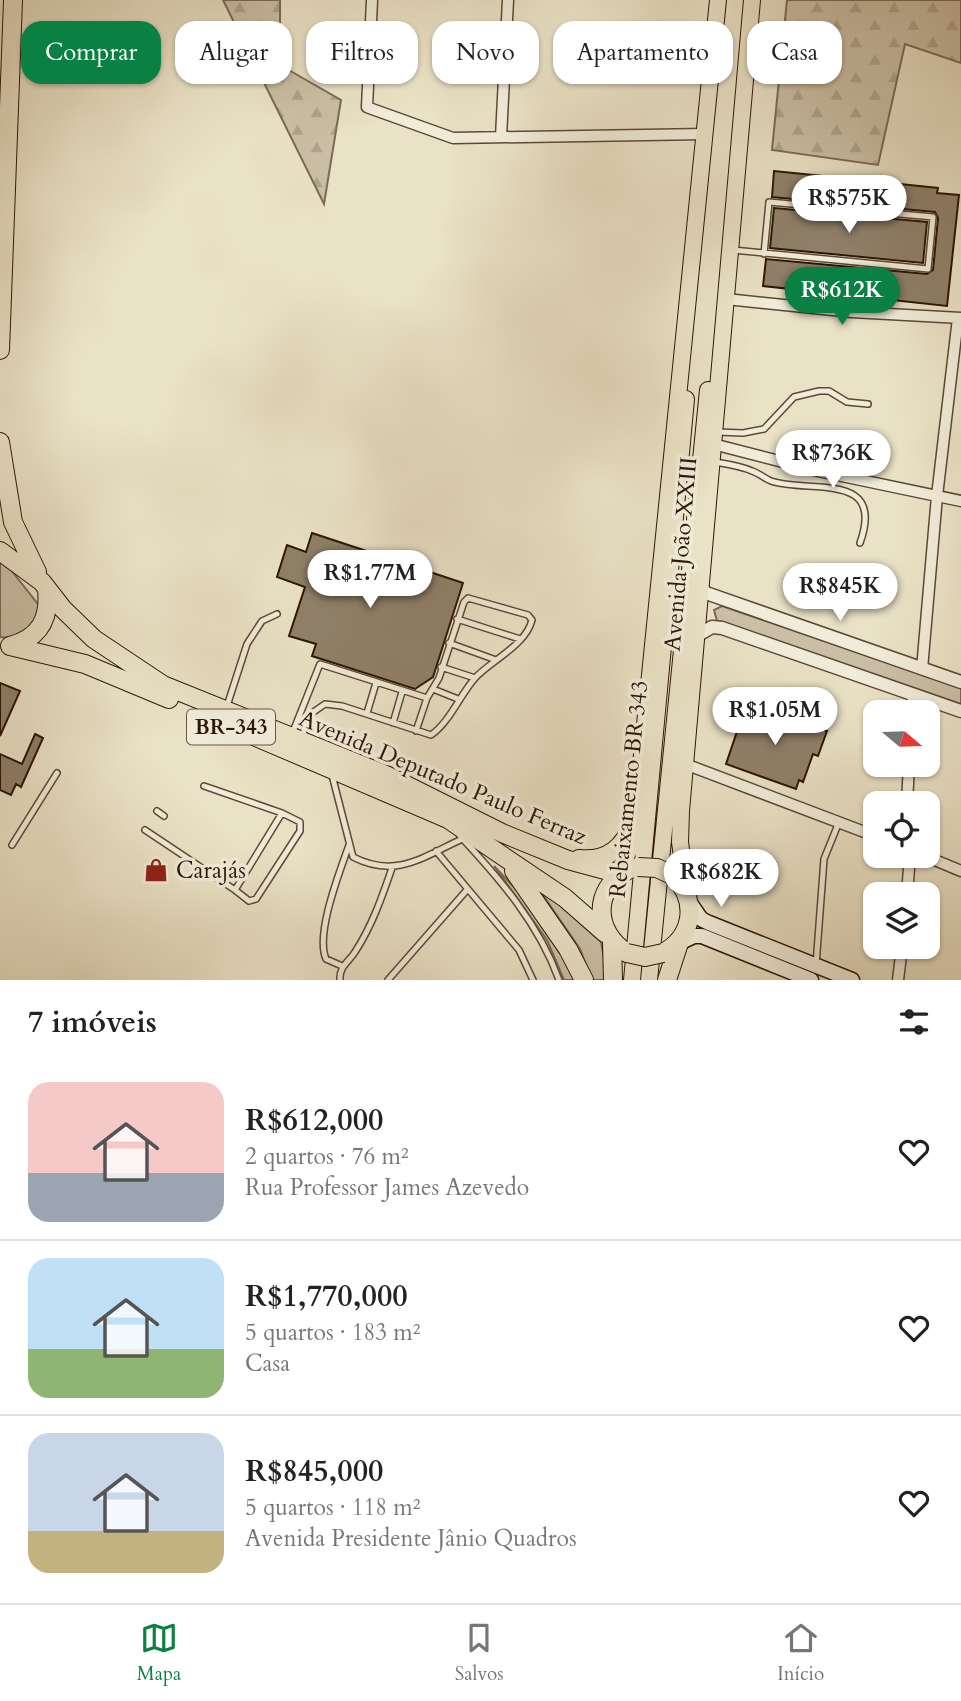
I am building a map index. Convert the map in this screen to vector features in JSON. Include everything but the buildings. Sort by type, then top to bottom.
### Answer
[{"type":"highway","points":[[0,350],[13,0]]},
{"type":"highway","name":"Avenida Deputado Paulo Ferraz","points":[[0,442],[13,522],[44,584],[63,609],[109,651],[163,685],[411,786],[502,833],[568,860],[620,874]]},
{"type":"highway","name":"Avenida Deputado Paulo Ferraz","points":[[0,551],[44,584]]},
{"type":"highway","points":[[5,646],[24,643],[41,627],[49,608],[44,584]]},
{"type":"highway","name":"Avenida Deputado Paulo Ferraz","points":[[5,646],[95,668],[439,814],[565,898],[608,937]]},
{"type":"highway","points":[[502,833],[583,859],[616,852],[634,822]]},
{"type":"highway","points":[[495,851],[526,886],[568,949],[584,980]]},
{"type":"highway","points":[[613,980],[608,937],[600,907],[610,883],[620,874],[638,867],[657,868],[674,876],[688,898],[688,924],[678,943],[667,980]]},
{"type":"highway","name":"BR-343","points":[[608,937],[627,953],[645,957],[663,953],[678,943]]},
{"type":"main road","name":"Avenida João XXIII","points":[[620,874],[634,822],[718,0]]},
{"type":"main road","name":"Avenida João XXIII","points":[[695,587],[712,462],[752,0]]},
{"type":"main road","name":"Avenida João XXIII","points":[[688,898],[680,842],[698,635],[695,587],[703,424],[732,219]]},
{"type":"main road","name":"Avenida João XXIII","points":[[669,602],[684,440],[692,270]]},
{"type":"main road","name":"Rebaixamento BR 343","points":[[649,980],[695,587]]},
{"type":"main road","name":"Rebaixamento BR 343","points":[[632,980],[669,602]]},
{"type":"main road","points":[[688,898],[696,914],[709,923],[817,974]]},
{"type":"main road","points":[[678,943],[702,936],[817,974],[852,980]]},
{"type":"street","points":[[372,0],[367,107],[453,138],[705,134]]},
{"type":"street","points":[[501,137],[508,0]]},
{"type":"street","points":[[726,299],[852,312],[959,318],[937,496],[922,669]]},
{"type":"street","points":[[714,438],[818,471],[961,501]]},
{"type":"street","points":[[695,587],[961,682]]},
{"type":"street","points":[[698,635],[712,627],[722,628],[961,711]]},
{"type":"street","points":[[913,694],[913,700]]},
{"type":"street","points":[[685,764],[863,831]]},
{"type":"street","points":[[940,862],[961,871]]},
{"type":"street","points":[[898,980],[901,959]]},
{"type":"lane","points":[[729,250],[764,254],[928,269],[933,217],[769,202],[764,254]]},
{"type":"lane","points":[[714,438],[764,429],[794,397],[819,391],[829,391],[847,402],[868,404]]},
{"type":"lane","points":[[712,462],[752,471],[772,481],[831,485],[850,493],[862,504],[865,514],[865,527],[860,542]]},
{"type":"lane","points":[[296,739],[309,715],[325,704],[367,713],[416,731],[431,735],[475,678],[530,628],[532,620],[528,615],[468,598],[457,619],[416,731]]},
{"type":"lane","points":[[226,712],[247,644],[262,621],[277,614]]},
{"type":"lane","points":[[457,619],[520,639]]},
{"type":"lane","points":[[449,643],[496,660]]},
{"type":"lane","points":[[296,739],[320,664],[427,698]]},
{"type":"lane","points":[[441,667],[475,678]]},
{"type":"lane","points":[[367,713],[376,683]]},
{"type":"lane","points":[[433,690],[458,699]]},
{"type":"lane","points":[[393,723],[402,692]]},
{"type":"lane","points":[[331,769],[353,857],[367,864],[392,868],[462,839]]},
{"type":"lane","points":[[12,845],[57,772]]},
{"type":"lane","points":[[145,830],[249,901],[256,898],[300,831],[300,822],[282,813],[204,786]]},
{"type":"lane","points":[[158,811],[164,816]]},
{"type":"lane","points":[[235,890],[282,813]]},
{"type":"lane","name":"Avenida Deputado Paulo Ferraz","points":[[439,814],[514,898],[549,952],[559,980]]},
{"type":"lane","points":[[817,974],[824,859],[839,822]]},
{"type":"lane","points":[[342,966],[326,959],[322,946],[335,886],[349,845]]},
{"type":"lane","points":[[436,851],[466,891],[519,950],[533,980]]},
{"type":"lane","points":[[340,980],[342,966],[354,955],[370,927],[392,868]]},
{"type":"lane","points":[[388,980],[466,891]]},
{"type":"path","points":[[852,312],[856,262]]},
{"type":"green space","points":[[223,0],[280,0],[280,21],[233,21]]},
{"type":"green space","points":[[787,0],[961,0],[961,63],[905,44],[878,165],[772,150],[779,84],[842,84],[842,21],[785,21]]},
{"type":"green space","points":[[292,72],[306,80],[306,84],[313,84],[341,100],[324,204],[265,84],[292,84]]},
{"type":"green space","points":[[0,556],[41,608],[32,625],[20,634],[7,637],[0,637]]},
{"type":"green space","points":[[722,606],[961,688],[961,705],[717,621],[714,610]]},
{"type":"green space","points":[[494,866],[531,905],[577,980],[564,980],[547,940]]},
{"type":"green space","points":[[534,882],[601,942],[608,980],[592,980],[580,949]]},
{"type":"place","name":"Carajás","points":[[156,870]]}]
